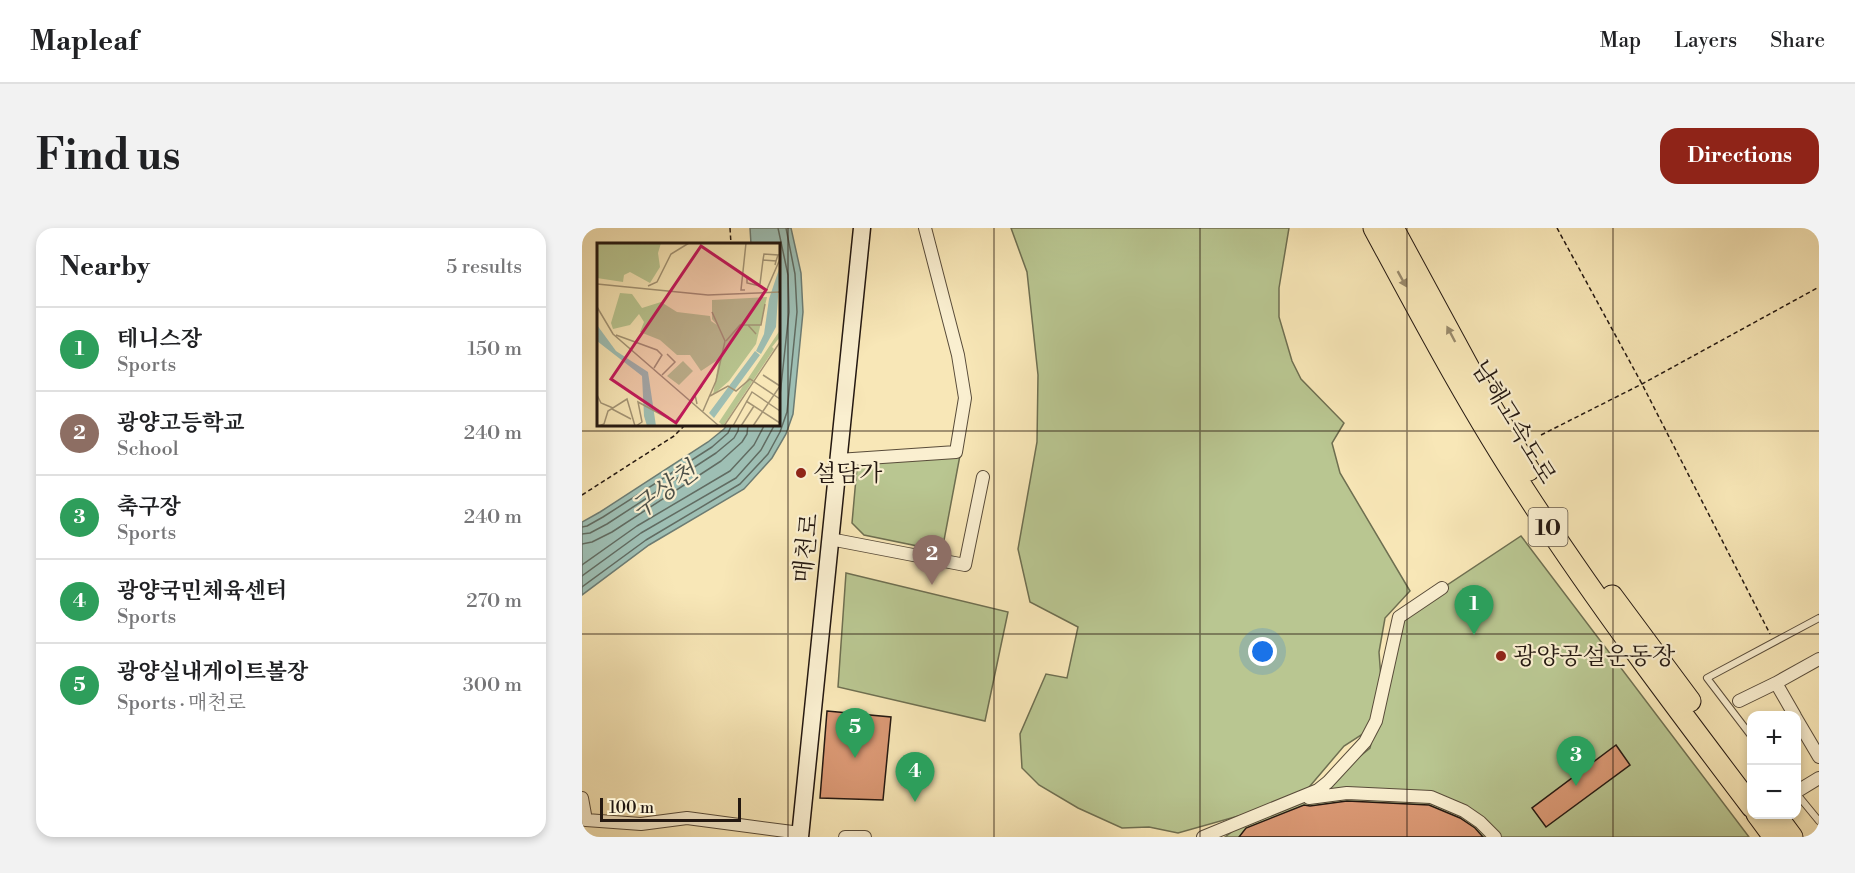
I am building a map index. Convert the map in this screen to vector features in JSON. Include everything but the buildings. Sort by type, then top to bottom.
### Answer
[{"type":"highway","name":"남해고속도로","points":[[1374,228],[1464,390],[1525,491],[1632,648],[1747,800]]},
{"type":"highway","name":"남해고속도로","points":[[1394,228],[1477,383],[1537,484],[1600,578],[1747,776]]},
{"type":"highway","points":[[1764,819],[1779,829]]},
{"type":"main road","name":"매천로","points":[[800,835],[862,228]]},
{"type":"street","points":[[838,460],[956,453],[965,399],[958,354],[925,228]]},
{"type":"street","points":[[830,539],[965,565],[983,477]]},
{"type":"street","points":[[1203,837],[1299,799],[1318,790],[1328,782],[1365,742],[1376,721],[1399,617],[1442,588]]},
{"type":"street","points":[[1739,701],[1819,659]]},
{"type":"street","points":[[1776,682],[1793,711]]},
{"type":"street","points":[[1801,726],[1819,758]]},
{"type":"street","points":[[1801,789],[1819,778]]},
{"type":"street","points":[[1299,799],[1347,793],[1431,797],[1464,811],[1496,837]]},
{"type":"street","points":[[582,798],[584,820],[640,824],[687,818],[800,835]]},
{"type":"street","points":[[845,837],[865,837]]},
{"type":"lane","points":[[1747,730],[1707,678],[1819,618]]},
{"type":"lane","points":[[1801,797],[1819,821]]},
{"type":"path","points":[[730,228],[731,243]]},
{"type":"path","points":[[1557,228],[1642,384],[1774,642]]},
{"type":"path","points":[[1541,435],[1642,384],[1819,286]]},
{"type":"path","points":[[582,495],[674,436],[684,426]]},
{"type":"green space","points":[[1011,228],[1289,228],[1279,288],[1279,317],[1292,361],[1301,379],[1344,423],[1332,443],[1340,473],[1410,591],[1385,618],[1379,652],[1382,692],[1399,617],[1521,536],[1749,837],[1225,837],[1251,817],[1307,799],[1370,748],[1378,710],[1372,728],[1344,746],[1299,799],[1178,833],[1149,827],[1122,828],[1078,808],[1039,785],[1022,768],[1020,734],[1046,674],[1067,678],[1078,627],[1030,602],[1018,549],[1037,442],[1038,375],[1027,272]]},
{"type":"green space","points":[[961,450],[942,551],[864,535],[852,523],[858,456]]},
{"type":"green space","points":[[846,573],[1008,612],[985,721],[838,687]]},
{"type":"water","name":"구상천","points":[[750,228],[791,228],[801,273],[803,312],[793,414],[786,434],[772,458],[744,489],[649,545],[582,595],[582,522],[708,442],[726,426],[780,426],[780,243],[751,243]]},
{"type":"place","name":"설담가","points":[[801,473]]},
{"type":"place","name":"광양고등학교","points":[[932,585]]},
{"type":"place","name":"테니스장","points":[[1474,635]]},
{"type":"place","name":"광양공설운동장","points":[[1501,656]]},
{"type":"place","name":"광양실내게이트볼장","points":[[855,758]]},
{"type":"place","name":"축구장","points":[[1576,786]]},
{"type":"place","name":"광양국민체육센터","points":[[915,802]]}]
